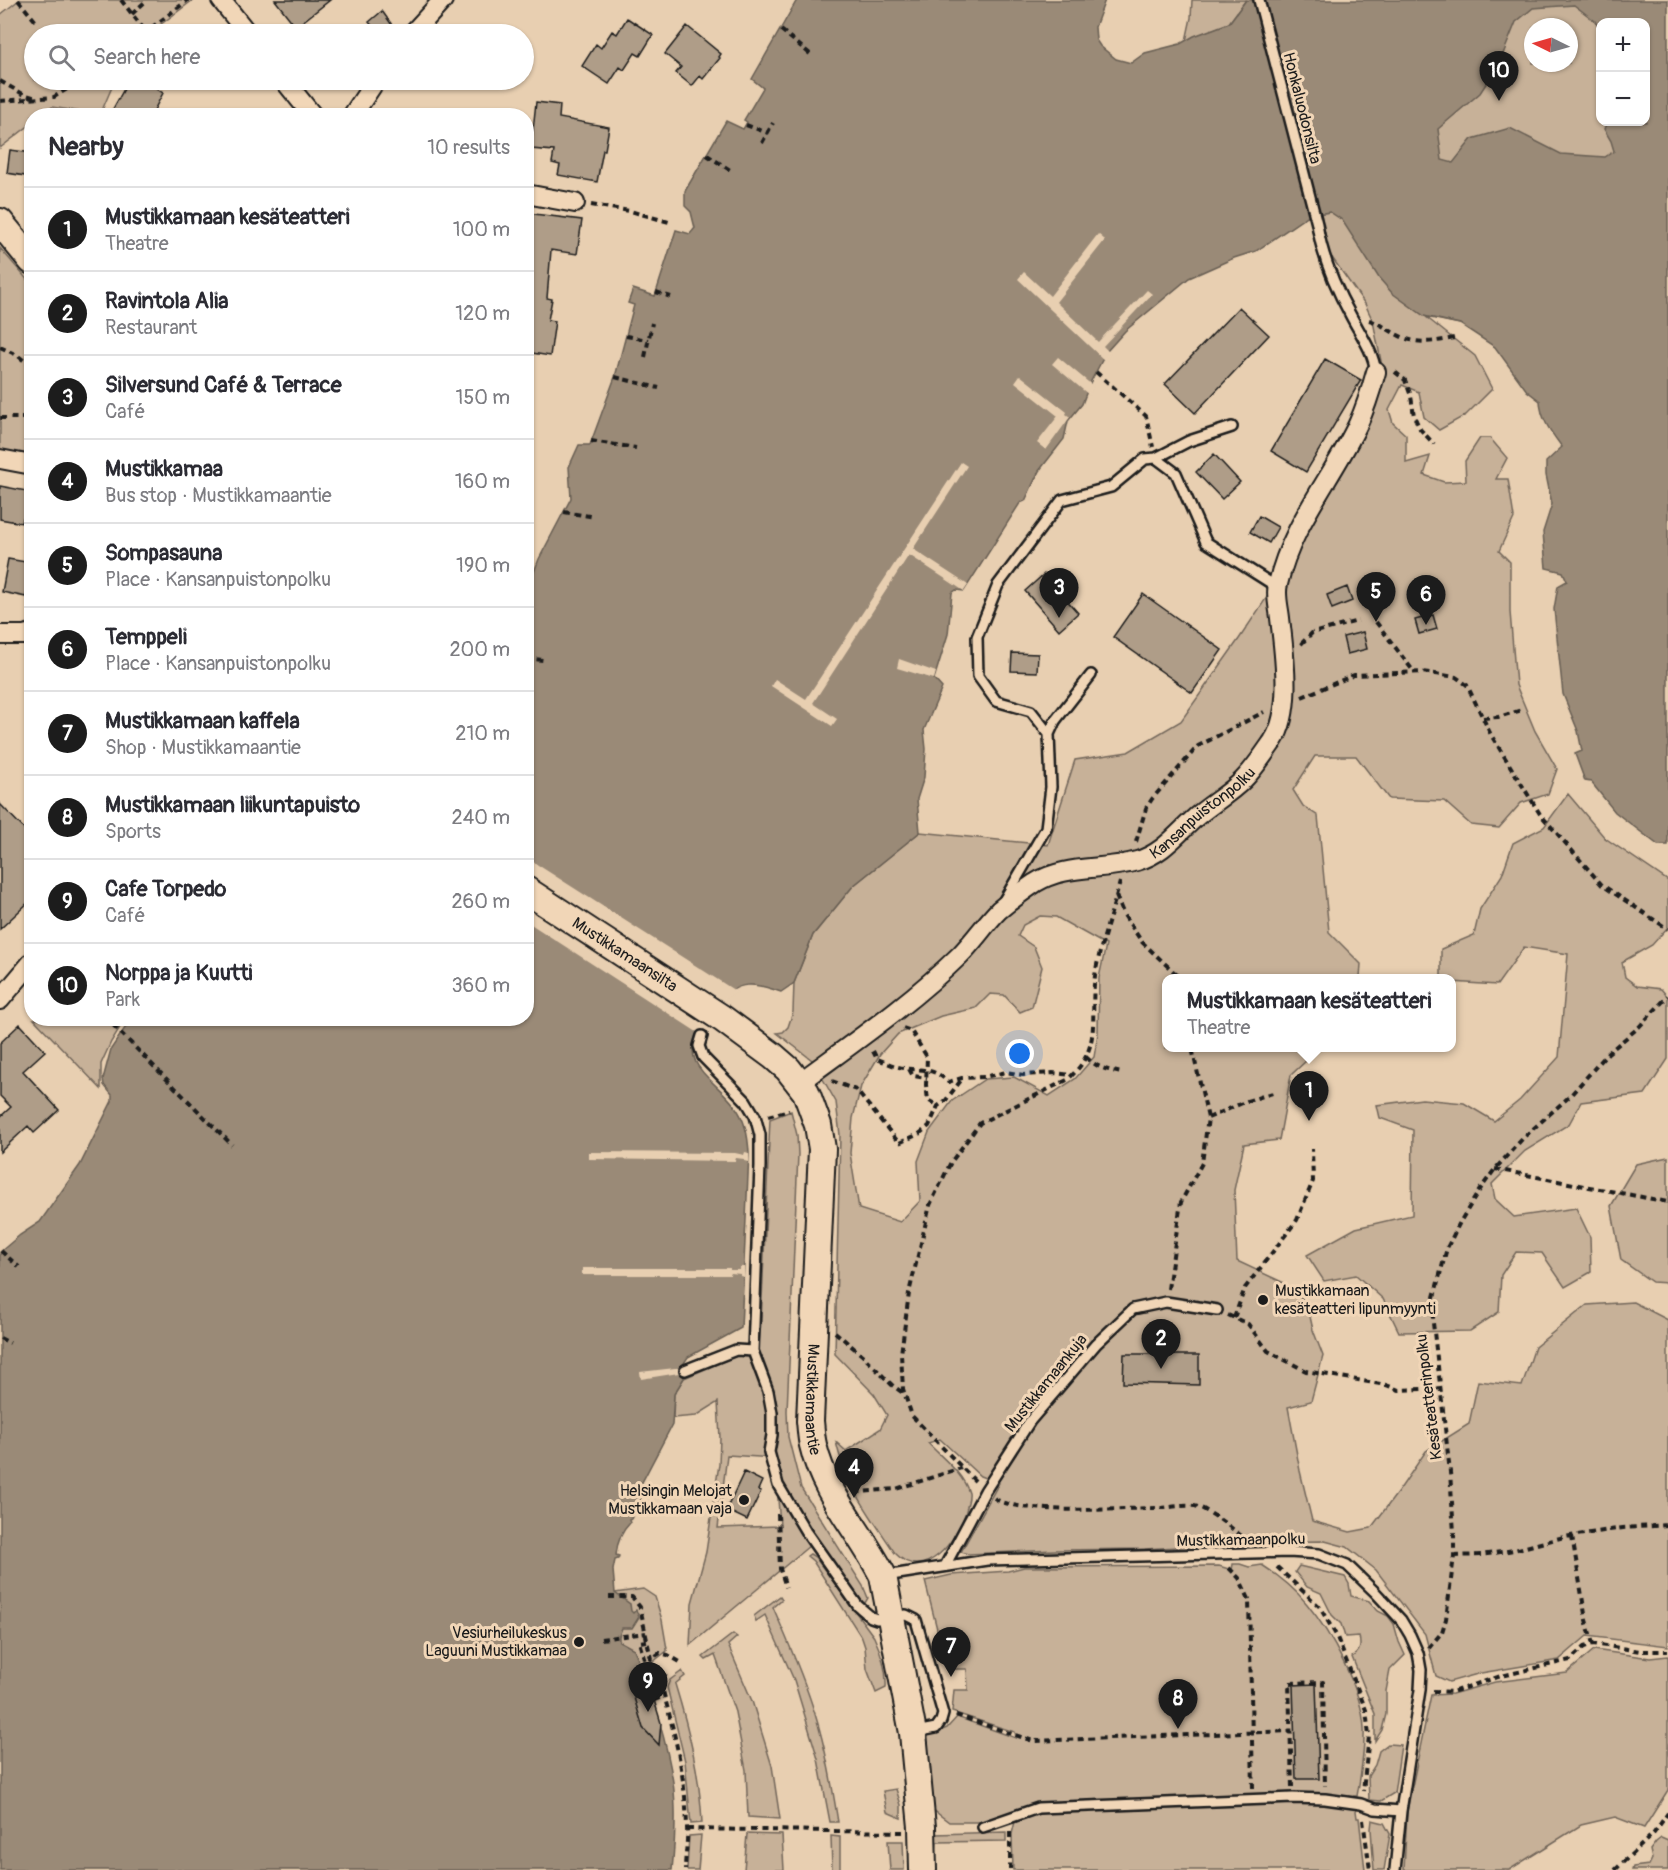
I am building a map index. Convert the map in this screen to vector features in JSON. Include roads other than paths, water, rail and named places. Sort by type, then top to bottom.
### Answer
[{"type":"street","points":[[221,0],[240,24]]},
{"type":"street","points":[[421,24],[443,0]]},
{"type":"street","points":[[292,90],[307,108]]},
{"type":"street","points":[[357,108],[369,90]]},
{"type":"street","points":[[534,196],[575,203]]},
{"type":"street","points":[[0,222],[24,251]]},
{"type":"street","name":"Kansanpuistonpolku","points":[[807,1077],[890,1015],[961,955],[1000,910],[1035,884],[1050,875],[1146,858],[1166,846],[1213,802],[1244,779],[1275,738],[1285,702],[1277,586],[1288,552],[1297,534],[1358,425],[1370,394],[1375,365]]},
{"type":"street","points":[[0,459],[24,464]]},
{"type":"street","points":[[0,635],[24,635]]},
{"type":"street","name":"Mustikkamaansilta","points":[[534,895],[723,1019]]},
{"type":"street","points":[[0,1000],[24,972]]},
{"type":"street","name":"Mustikkamaantie","points":[[723,1019],[788,1069],[807,1077],[822,1149],[810,1421],[812,1444],[823,1474],[883,1576],[913,1733],[922,1827],[923,1870]]},
{"type":"lane","name":"Honkaluodonsilta","points":[[1259,0],[1317,224],[1321,250],[1375,365]]},
{"type":"lane","points":[[1049,734],[1031,711],[996,701],[978,676],[977,637],[998,585],[1062,500],[1111,487],[1145,459],[1156,458],[1189,441],[1232,426]]},
{"type":"lane","points":[[1156,458],[1176,473],[1206,542],[1277,586]]},
{"type":"lane","points":[[1000,910],[1006,894],[1046,828],[1051,787],[1049,734],[1055,721],[1091,675]]},
{"type":"lane","points":[[702,1036],[699,1046],[703,1057],[746,1101],[755,1116],[760,1135],[753,1351],[768,1391],[772,1435],[769,1452],[778,1485],[806,1532],[858,1606],[877,1619],[906,1615],[916,1620],[943,1714],[936,1728],[913,1733]]},
{"type":"lane","name":"Mustikkamaankuja","points":[[945,1566],[985,1491],[1030,1421],[1096,1344],[1133,1309],[1166,1302],[1217,1310]]},
{"type":"lane","points":[[685,1370],[736,1350],[753,1351]]},
{"type":"lane","name":"Mustikkamaanpolku","points":[[945,1566],[987,1560],[1260,1553],[1319,1554],[1347,1565],[1401,1620],[1418,1653],[1421,1670],[1395,1870]]},
{"type":"lane","points":[[883,1576],[945,1566]]},
{"type":"lane","points":[[983,1827],[1038,1808],[1253,1799],[1325,1799],[1361,1804],[1376,1809],[1401,1811]]},
{"type":"place","name":"Norppa ja Kuutti","points":[[1499,101]]},
{"type":"place","name":"Silversund Café & Terrace","points":[[1059,618]]},
{"type":"place","name":"Sompasauna","points":[[1376,622]]},
{"type":"place","name":"Temppeli","points":[[1426,625]]},
{"type":"place","name":"Mustikkamaan kesäteatteri","points":[[1309,1121]]},
{"type":"place","name":"Mustikkamaan kesäteatteri lipunmyynti","points":[[1263,1300]]},
{"type":"place","name":"Ravintola Alia","points":[[1161,1369]]},
{"type":"place","name":"Mustikkamaa","points":[[854,1498]]},
{"type":"place","name":"Helsingin Melojat Mustikkamaan vaja","points":[[744,1500]]},
{"type":"place","name":"Vesiurheilukeskus Laguuni Mustikkamaa","points":[[579,1642]]},
{"type":"place","name":"Mustikkamaan kaffela","points":[[951,1677]]},
{"type":"place","name":"Cafe Torpedo","points":[[648,1712]]},
{"type":"place","name":"Mustikkamaan liikuntapuisto","points":[[1178,1729]]}]
